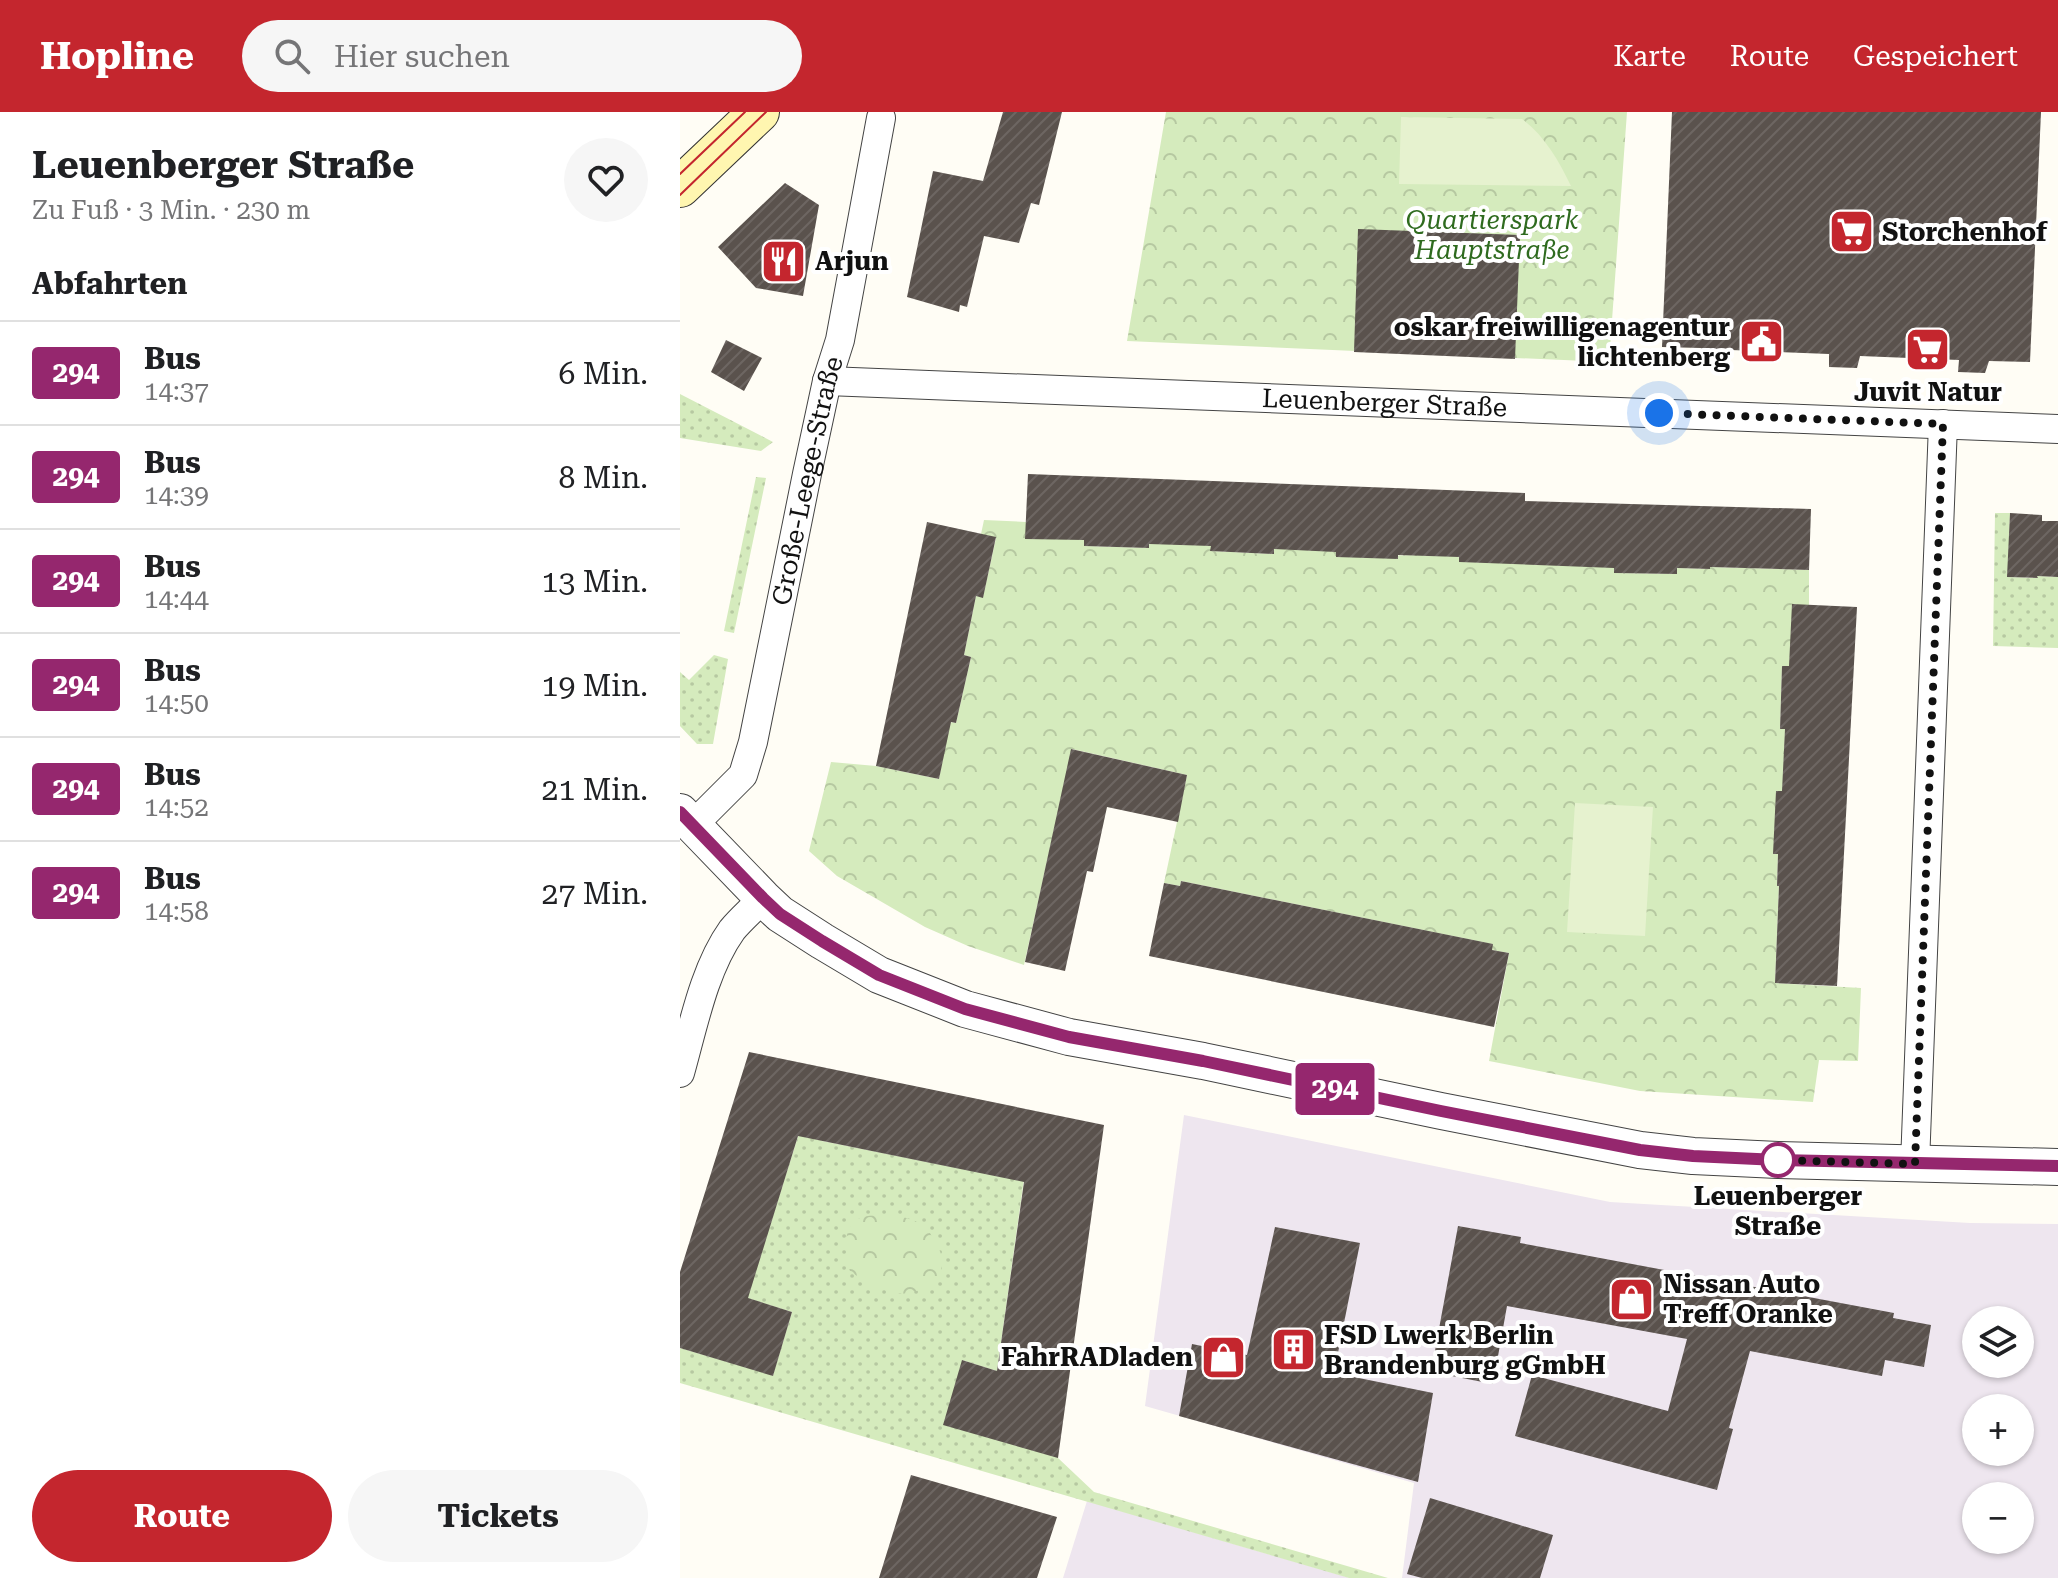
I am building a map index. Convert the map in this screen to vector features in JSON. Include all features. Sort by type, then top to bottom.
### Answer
[{"type":"main road","points":[[680,187],[759,112]]},
{"type":"street","name":"Große-Leege-Straße","points":[[686,818],[743,775],[753,742],[827,381],[840,340],[881,118]]},
{"type":"street","name":"Leuenberger Straße","points":[[827,381],[2058,429]]},
{"type":"street","points":[[1915,1164],[1943,424]]},
{"type":"street","points":[[686,818],[780,914],[879,975],[965,1009],[1069,1037],[1203,1061],[1640,1150],[1693,1156],[2058,1167]]},
{"type":"street","points":[[680,1073],[719,953],[733,929],[763,898]]},
{"type":"shaded area","points":[[1184,1115],[1610,1202],[1970,1223],[2058,1224],[2058,1578],[1402,1578],[1414,1483],[1145,1406]]},
{"type":"shaded area","points":[[1087,1501],[1350,1578],[1063,1578]]},
{"type":"green space","name":"Quartierspark Hauptstraße","points":[[1166,112],[1627,112],[1609,362],[1127,341]]},
{"type":"green space","points":[[1401,117],[1522,119],[1550,149],[1571,186],[1399,184]]},
{"type":"green space","points":[[680,394],[773,442],[761,451],[680,438]]},
{"type":"green space","points":[[756,477],[766,478],[734,633],[724,631]]},
{"type":"green space","points":[[1995,513],[2010,513],[2008,577],[2058,577],[2058,648],[1993,646]]},
{"type":"green space","points":[[984,520],[1026,522],[1026,539],[1084,539],[1085,546],[1149,548],[1149,544],[1211,544],[1211,551],[1273,554],[1274,549],[1336,549],[1336,557],[1459,554],[1459,562],[1614,564],[1615,573],[1677,574],[1677,568],[1710,567],[1809,570],[1809,605],[1789,666],[1782,666],[1780,728],[1785,729],[1784,791],[1774,854],[1778,854],[1779,886],[1775,983],[1861,988],[1858,1061],[1819,1060],[1813,1102],[1640,1091],[1489,1061],[1509,953],[1492,950],[1492,944],[1181,881],[1180,886],[1164,883],[1187,775],[1072,749],[1024,965],[925,927],[837,876],[809,851],[831,762],[876,766],[939,779],[949,722],[956,723],[971,657],[964,655],[976,596],[983,597],[996,538],[981,534]]},
{"type":"green space","points":[[714,655],[728,659],[713,744],[697,744],[680,726],[680,672],[689,680]]},
{"type":"green space","points":[[1575,803],[1653,807],[1645,936],[1567,932]]},
{"type":"green space","points":[[801,1127],[822,1141],[1002,1177],[1025,1172],[997,1371],[962,1360],[1094,1492],[1388,1578],[1349,1578],[680,1383],[680,1348],[773,1375],[792,1312],[747,1298]]},
{"type":"green space","points":[[886,1215],[920,1223],[937,1245],[942,1257],[941,1271],[932,1283],[918,1291],[895,1293],[871,1284],[850,1271],[846,1249],[850,1227],[860,1218]]},
{"type":"building","points":[[1003,112],[1062,112],[1039,205],[1031,203],[1019,243],[984,236],[967,307],[960,305],[959,312],[907,297],[933,171],[983,181]]},
{"type":"building","name":"Storchenhof","points":[[1672,112],[2041,112],[2030,362],[1989,361],[1985,373],[1958,372],[1959,360],[1860,356],[1857,368],[1829,367],[1829,354],[1731,350],[1729,362],[1700,362],[1701,348],[1662,347]]},
{"type":"building","points":[[785,183],[819,205],[803,296],[756,288],[718,247]]},
{"type":"building","points":[[1358,229],[1520,235],[1515,359],[1354,352]]},
{"type":"building","points":[[726,340],[762,358],[744,391],[711,372]]},
{"type":"building","points":[[1028,474],[1525,493],[1525,501],[1811,509],[1809,570],[1710,567],[1677,568],[1677,574],[1614,573],[1614,568],[1459,562],[1459,557],[1336,557],[1336,552],[1274,549],[1274,554],[1210,551],[1211,546],[1084,546],[1084,540],[1025,539]]},
{"type":"building","points":[[2010,513],[2042,515],[2042,521],[2058,521],[2058,577],[2007,577]]},
{"type":"building","points":[[927,522],[996,537],[983,598],[976,596],[964,655],[971,657],[956,723],[951,722],[939,779],[876,766]]},
{"type":"building","points":[[1792,604],[1857,607],[1837,986],[1775,983],[1779,886],[1778,854],[1773,854],[1776,791],[1782,791],[1785,729],[1780,729],[1782,666],[1789,666]]},
{"type":"building","points":[[1071,749],[1187,775],[1178,822],[1107,807],[1093,872],[1087,871],[1065,971],[1025,962]]},
{"type":"building","points":[[1181,881],[1493,944],[1492,950],[1509,953],[1494,1027],[1149,956],[1164,883],[1180,886]]},
{"type":"building","points":[[749,1052],[1104,1125],[1058,1458],[943,1425],[962,1360],[997,1371],[1024,1182],[798,1136],[748,1298],[792,1312],[773,1376],[680,1348],[680,1272]]},
{"type":"building","name":"Nissan Auto Treff Oranke","points":[[1458,1226],[1521,1237],[1520,1243],[1894,1313],[1893,1318],[1931,1325],[1924,1367],[1885,1360],[1882,1376],[1750,1351],[1729,1428],[1733,1429],[1717,1490],[1515,1436],[1532,1375],[1668,1411],[1687,1339],[1507,1306],[1493,1384],[1431,1372]]},
{"type":"building","name":"FSD Lwerk Berlin Brandenburg gGmbH","points":[[1275,1227],[1360,1243],[1334,1373],[1433,1393],[1418,1482],[1179,1416],[1192,1344],[1247,1355]]},
{"type":"building","points":[[911,1475],[1057,1517],[1037,1578],[879,1578]]},
{"type":"building","points":[[1430,1498],[1553,1535],[1540,1578],[1422,1578],[1407,1574]]},
{"type":"tram line","points":[[680,174],[745,112]]},
{"type":"tram line","points":[[680,195],[766,112]]},
{"type":"bus line","name":"294","points":[[680,812],[780,914],[879,975],[965,1009],[1069,1037],[1203,1061],[1640,1150],[1778,1160],[2058,1166]]},
{"type":"place","name":"Storchenhof","points":[[1851,232]]},
{"type":"place","name":"Arjun","points":[[784,261]]},
{"type":"place","name":"oskar freiwilligenagentur lichtenberg","points":[[1761,342]]},
{"type":"place","name":"Juvit Natur","points":[[1928,349]]},
{"type":"place","name":"Leuenberger Straße","points":[[1778,1160]]},
{"type":"place","name":"Nissan Auto Treff Oranke","points":[[1632,1299]]},
{"type":"place","name":"FSD Lwerk Berlin Brandenburg gGmbH","points":[[1293,1350]]},
{"type":"place","name":"FahrRADladen","points":[[1224,1357]]},
{"type":"route","points":[[1659,413],[1943,424],[1915,1164],[1778,1160]]}]
